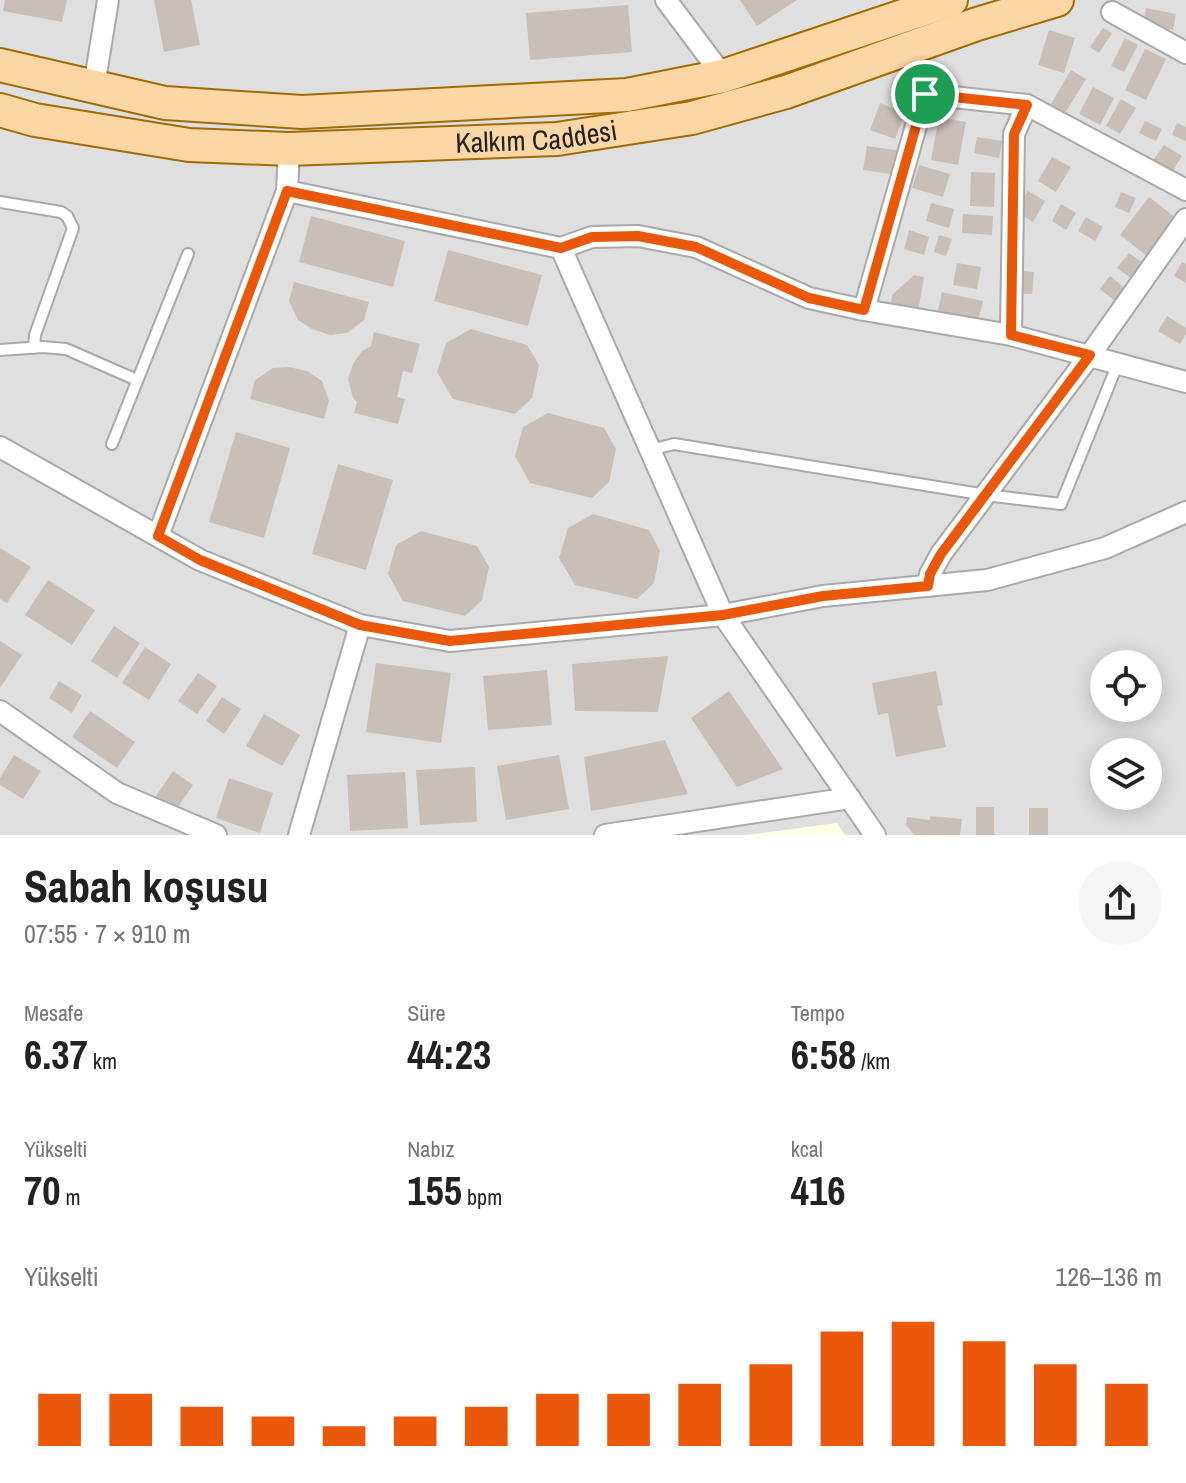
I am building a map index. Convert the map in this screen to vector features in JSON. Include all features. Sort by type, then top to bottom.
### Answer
[{"type":"main road","name":"Kalkım Caddesi","points":[[0,65],[165,103],[302,112],[627,95],[723,76],[951,0]]},
{"type":"main road","name":"Kalkım Caddesi","points":[[0,110],[35,120],[189,145],[289,149],[557,139],[692,118],[786,92],[977,24],[1057,0]]},
{"type":"street","points":[[94,87],[108,0]]},
{"type":"street","points":[[666,0],[723,76]]},
{"type":"street","points":[[1112,12],[1186,53]]},
{"type":"street","points":[[864,310],[925,94],[1027,105],[1186,190]]},
{"type":"street","points":[[1011,335],[1014,134],[1027,105]]},
{"type":"street","points":[[158,536],[287,191],[289,149]]},
{"type":"street","points":[[287,191],[561,248],[592,237],[638,236],[696,247],[809,298],[1011,335],[1186,382]]},
{"type":"street","points":[[928,586],[930,574],[941,554],[1090,355],[1186,219]]},
{"type":"street","points":[[561,248],[723,615],[875,835]]},
{"type":"street","points":[[0,447],[200,560],[360,625],[450,641],[723,615],[823,596],[987,580],[1105,548],[1186,512]]},
{"type":"street","points":[[299,835],[360,625]]},
{"type":"street","points":[[0,711],[117,793],[216,835]]},
{"type":"street","points":[[605,835],[850,798]]},
{"type":"lane","points":[[0,202],[61,212],[73,228],[35,335],[34,348]]},
{"type":"lane","points":[[112,444],[188,254]]},
{"type":"lane","points":[[0,350],[66,349],[137,380]]},
{"type":"lane","points":[[650,450],[674,444],[986,495],[1061,504],[1118,363]]},
{"type":"shaded area","points":[[0,0],[1186,0],[1186,835],[0,835]]},
{"type":"shaded area","points":[[837,823],[845,835],[747,835]]},
{"type":"building","points":[[5,0],[67,0],[62,22],[3,11]]},
{"type":"building","points":[[154,0],[191,0],[200,45],[164,52]]},
{"type":"building","points":[[740,0],[797,0],[757,26]]},
{"type":"building","points":[[628,5],[632,52],[530,60],[526,13]]},
{"type":"building","points":[[1146,8],[1176,14],[1173,30],[1143,24]]},
{"type":"building","points":[[1103,28],[1112,33],[1099,53],[1090,47]]},
{"type":"building","points":[[1049,30],[1075,38],[1064,73],[1038,65]]},
{"type":"building","points":[[1125,38],[1138,45],[1124,72],[1111,66]]},
{"type":"building","points":[[1145,49],[1166,59],[1146,100],[1125,90]]},
{"type":"building","points":[[1071,70],[1086,79],[1065,113],[1051,104]]},
{"type":"building","points":[[1093,87],[1114,98],[1100,125],[1079,114]]},
{"type":"building","points":[[1121,99],[1136,108],[1120,134],[1106,126]]},
{"type":"building","points":[[880,103],[905,113],[895,139],[870,130]]},
{"type":"building","points":[[939,117],[966,122],[958,165],[931,160]]},
{"type":"building","points":[[1145,121],[1162,129],[1156,141],[1139,133]]},
{"type":"building","points":[[1177,123],[1186,127],[1186,141],[1172,135]]},
{"type":"building","points":[[977,137],[1002,141],[999,158],[974,153]]},
{"type":"building","points":[[1164,145],[1182,156],[1168,178],[1149,166]]},
{"type":"building","points":[[867,146],[902,151],[898,175],[863,170]]},
{"type":"building","points":[[1052,157],[1071,167],[1056,192],[1038,181]]},
{"type":"building","points":[[919,165],[950,174],[943,197],[912,188]]},
{"type":"building","points":[[971,172],[995,173],[994,207],[970,206]]},
{"type":"building","points":[[1028,191],[1045,201],[1033,222],[1015,211]]},
{"type":"building","points":[[1121,192],[1136,198],[1129,213],[1115,207]]},
{"type":"building","points":[[1149,197],[1180,221],[1151,259],[1120,235]]},
{"type":"building","points":[[931,203],[954,209],[949,228],[926,221]]},
{"type":"building","points":[[1061,204],[1076,213],[1066,230],[1052,221]]},
{"type":"building","points":[[963,214],[993,216],[992,235],[962,233]]},
{"type":"building","points":[[311,216],[405,241],[393,287],[299,262]]},
{"type":"building","points":[[1086,217],[1103,227],[1095,241],[1078,231]]},
{"type":"building","points":[[909,230],[929,237],[924,255],[904,249]]},
{"type":"building","points":[[939,235],[952,239],[946,256],[934,252]]},
{"type":"building","points":[[448,250],[542,275],[528,326],[434,301]]},
{"type":"building","points":[[1129,253],[1150,268],[1139,284],[1117,268]]},
{"type":"building","points":[[1182,262],[1186,264],[1186,283],[1174,276]]},
{"type":"building","points":[[957,263],[981,267],[977,289],[953,285]]},
{"type":"building","points":[[1022,271],[1034,272],[1032,294],[1021,294]]},
{"type":"building","points":[[914,275],[924,277],[917,317],[890,312],[892,295]]},
{"type":"building","points":[[1110,276],[1131,293],[1121,306],[1100,289]]},
{"type":"building","points":[[294,282],[369,302],[364,320],[347,333],[330,335],[312,329],[298,320],[289,301]]},
{"type":"building","points":[[942,292],[983,301],[977,325],[937,315]]},
{"type":"building","points":[[1167,316],[1186,328],[1180,344],[1158,331]]},
{"type":"building","points":[[471,329],[527,345],[539,365],[532,398],[515,414],[453,399],[437,372],[446,343]]},
{"type":"building","points":[[374,332],[420,344],[412,373],[403,371],[397,397],[405,399],[398,424],[354,413],[357,402],[348,379],[362,351],[371,346]]},
{"type":"building","points":[[289,367],[307,371],[322,381],[329,401],[324,419],[250,399],[255,380],[273,368]]},
{"type":"building","points":[[548,413],[604,428],[616,449],[609,482],[592,498],[530,483],[515,456],[523,427]]},
{"type":"building","points":[[236,432],[290,448],[264,538],[209,522]]},
{"type":"building","points":[[338,464],[393,480],[366,570],[312,554]]},
{"type":"building","points":[[593,514],[649,530],[660,551],[654,583],[637,599],[575,585],[559,558],[568,528]]},
{"type":"building","points":[[421,531],[477,546],[489,567],[482,600],[465,616],[403,601],[388,574],[396,545]]},
{"type":"building","points":[[0,548],[31,567],[7,603],[0,599]]},
{"type":"building","points":[[48,580],[95,610],[72,645],[25,615]]},
{"type":"building","points":[[114,626],[140,643],[117,678],[91,661]]},
{"type":"building","points":[[0,641],[22,655],[0,688]]},
{"type":"building","points":[[145,647],[171,664],[149,700],[122,683]]},
{"type":"building","points":[[668,656],[658,712],[575,711],[572,664]]},
{"type":"building","points":[[376,663],[451,673],[441,743],[366,732]]},
{"type":"building","points":[[547,670],[552,725],[488,730],[483,676]]},
{"type":"building","points":[[936,671],[943,705],[937,706],[946,747],[896,757],[888,713],[878,715],[872,683]]},
{"type":"building","points":[[198,673],[217,686],[197,714],[178,701]]},
{"type":"building","points":[[59,681],[82,695],[72,713],[49,698]]},
{"type":"building","points":[[729,691],[783,769],[737,787],[691,718]]},
{"type":"building","points":[[222,697],[241,709],[224,734],[206,721]]},
{"type":"building","points":[[90,711],[135,742],[117,768],[72,737]]},
{"type":"building","points":[[264,714],[300,735],[282,766],[246,746]]},
{"type":"building","points":[[665,740],[688,794],[591,811],[584,757]]},
{"type":"building","points":[[14,755],[41,771],[23,799],[0,785],[0,778]]},
{"type":"building","points":[[559,755],[569,809],[506,820],[497,766]]},
{"type":"building","points":[[475,767],[477,822],[420,825],[416,770]]},
{"type":"building","points":[[173,771],[193,785],[176,810],[156,796]]},
{"type":"building","points":[[405,772],[408,828],[350,831],[347,775]]},
{"type":"building","points":[[229,778],[273,793],[260,833],[216,818]]},
{"type":"building","points":[[976,807],[994,807],[994,835],[976,835]]},
{"type":"building","points":[[1029,808],[1048,808],[1048,835],[1029,835]]},
{"type":"building","points":[[930,816],[962,819],[960,835],[914,835],[906,825],[907,817],[930,820]]},
{"type":"route","points":[[925,94],[1027,105],[1014,134],[1011,335],[1090,355],[941,554],[930,574],[928,586],[823,596],[723,615],[450,641],[360,625],[200,560],[158,536],[287,191],[561,248],[592,237],[638,236],[696,247],[809,298],[864,310],[925,94]]}]
